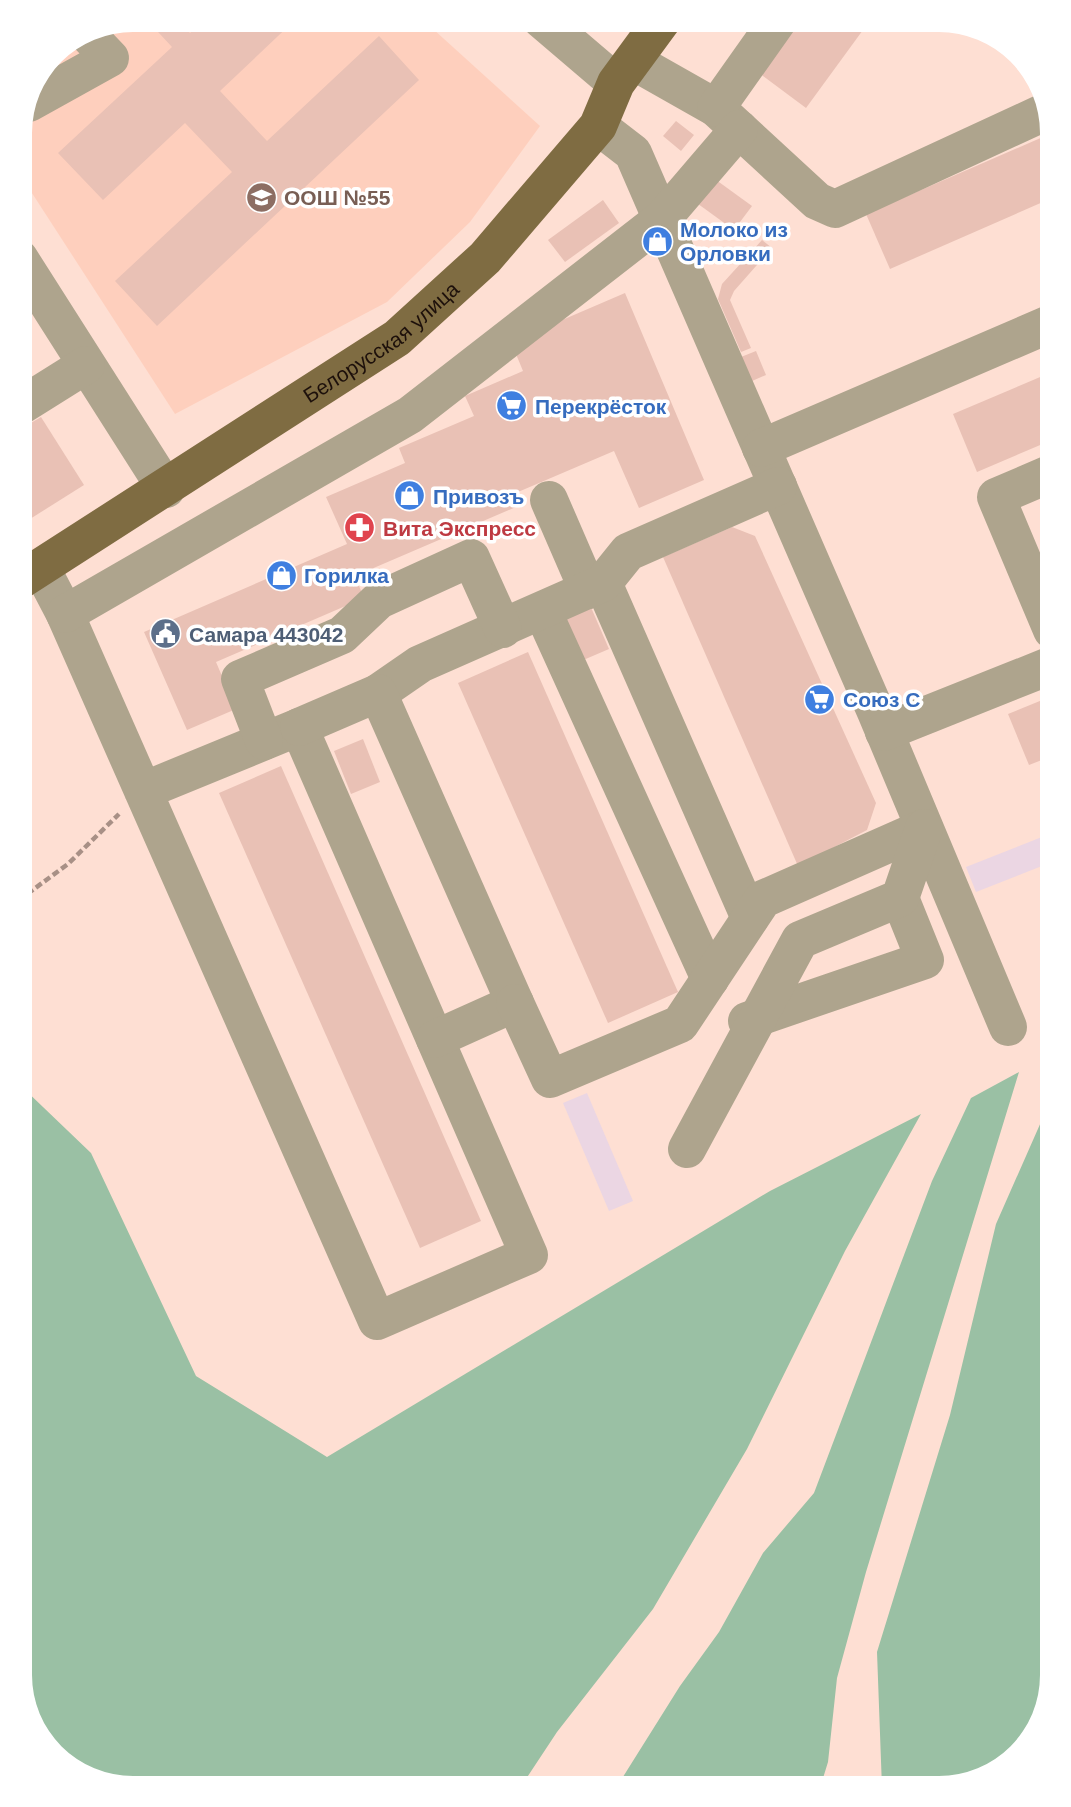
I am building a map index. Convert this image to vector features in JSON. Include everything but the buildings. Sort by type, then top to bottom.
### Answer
[{"type":"main road","name":"Белорусская улица","points":[[32,573],[397,338],[485,258],[598,126],[625,72],[654,32]]},
{"type":"street","points":[[561,32],[625,72],[727,119],[817,201],[835,209],[1038,115]]},
{"type":"street","points":[[65,614],[410,415],[662,219],[727,119],[772,32]]},
{"type":"street","points":[[38,98],[110,58],[93,40]]},
{"type":"street","points":[[598,126],[633,153],[884,732],[1007,1027]]},
{"type":"street","points":[[32,279],[166,489]]},
{"type":"street","points":[[761,448],[1040,328]]},
{"type":"street","points":[[32,399],[86,365]]},
{"type":"street","points":[[1040,478],[996,497],[1040,602]]},
{"type":"street","points":[[143,791],[378,693],[420,664],[596,587],[628,552],[778,486]]},
{"type":"street","points":[[549,500],[596,587],[750,918]]},
{"type":"street","points":[[264,741],[240,679],[342,635],[379,600],[471,558],[503,629]]},
{"type":"street","points":[[32,576],[65,614],[377,1321],[529,1255],[299,727]]},
{"type":"street","points":[[543,612],[710,979]]},
{"type":"street","points":[[884,732],[1040,670]]},
{"type":"street","points":[[378,693],[550,1079],[680,1024],[763,899],[924,828]]},
{"type":"street","points":[[743,1022],[925,960],[900,898],[924,828]]},
{"type":"street","points":[[687,1149],[743,1022],[800,940],[900,898]]},
{"type":"street","points":[[435,1039],[515,1003]]},
{"type":"path","points":[[32,891],[68,864],[143,791]]},
{"type":"shaded area","name":"ООШ №55","points":[[132,31],[436,31],[540,126],[470,222],[387,302],[175,414],[32,193],[32,126],[35,106],[52,71],[66,57],[82,45],[100,37]]},
{"type":"shaded area","points":[[1040,838],[1040,867],[976,892],[966,867]]},
{"type":"shaded area","points":[[587,1093],[633,1201],[609,1211],[563,1103]]},
{"type":"green space","points":[[1019,1072],[866,1572],[837,1678],[828,1762],[824,1776],[624,1776],[680,1686],[719,1632],[763,1553],[814,1493],[932,1181],[971,1098]]},
{"type":"green space","points":[[31,1096],[91,1153],[196,1376],[327,1457],[770,1191],[921,1114],[845,1251],[747,1449],[653,1609],[557,1732],[528,1775],[126,1775],[100,1770],[76,1759],[48,1731],[33,1694],[31,1675]]},
{"type":"green space","points":[[1040,1124],[1039,1688],[1023,1731],[995,1759],[952,1775],[882,1776],[877,1652],[950,1415],[996,1224]]},
{"type":"place","name":"ООШ №55","points":[[261,197]]},
{"type":"place","name":"Молоко из Орловки","points":[[657,241]]},
{"type":"place","name":"Перекрёсток","points":[[512,406]]},
{"type":"place","name":"Привозъ","points":[[410,496]]},
{"type":"place","name":"Вита Экспресс","points":[[360,528]]},
{"type":"place","name":"Горилка","points":[[281,575]]},
{"type":"place","name":"Самара 443042","points":[[166,634]]},
{"type":"place","name":"Союз С","points":[[820,699]]}]
